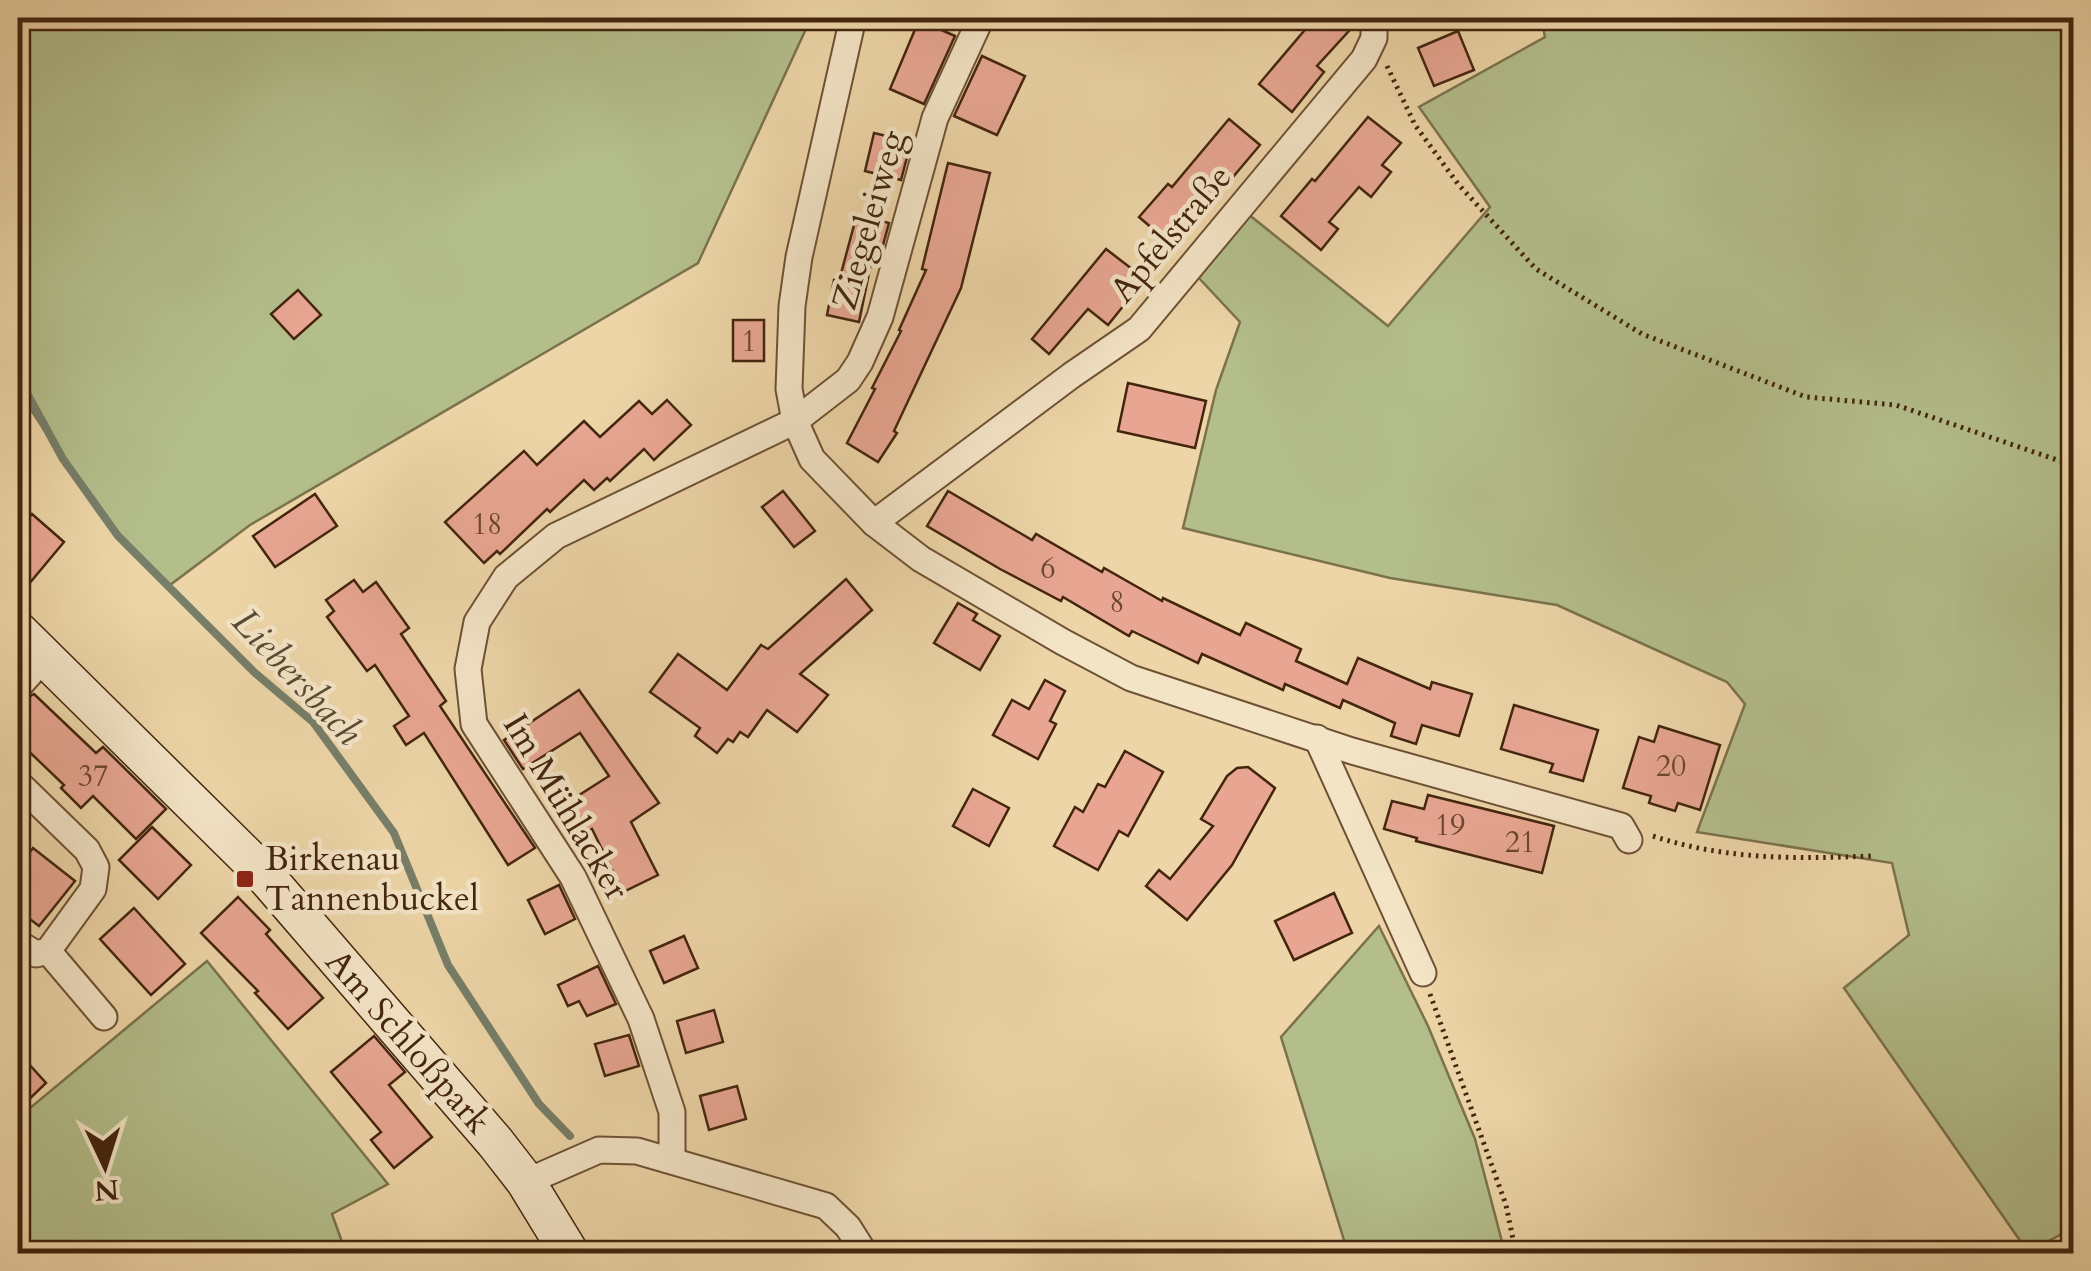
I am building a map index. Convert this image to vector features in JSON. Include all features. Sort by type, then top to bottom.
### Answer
[{"type":"street","points":[[852,18],[799,257],[788,356],[789,389],[796,421],[812,459],[874,523],[921,559],[1131,678],[1352,751],[1625,833]]},
{"type":"street","name":"Ziegeleiweg","points":[[796,421],[832,394],[860,362],[880,317],[934,118],[982,18]]},
{"type":"street","name":"Apfelstraße","points":[[874,523],[1139,329],[1364,60],[1374,28]]},
{"type":"street","name":"Im Mühlacker","points":[[672,1159],[672,1112],[641,1019],[573,877],[474,724],[468,669],[477,622],[506,577],[556,536],[796,421]]},
{"type":"street","name":"Am Schloßpark","points":[[18,631],[260,870],[526,1182],[570,1254]]},
{"type":"street","points":[[18,687],[43,659]]},
{"type":"street","points":[[1316,738],[1423,973]]},
{"type":"street","points":[[18,783],[88,850],[96,866],[93,889],[48,951],[36,954],[18,942]]},
{"type":"street","points":[[48,951],[104,1016]]},
{"type":"street","points":[[526,1182],[599,1150],[637,1150],[826,1206],[848,1227],[866,1254]]},
{"type":"path","points":[[1374,28],[1415,124],[1458,184],[1536,270],[1642,334],[1806,397],[1896,405],[2069,464]]},
{"type":"path","points":[[2074,418],[2067,436],[2074,482]]},
{"type":"path","points":[[1625,833],[1686,847],[1782,860],[1872,856]]},
{"type":"path","points":[[1423,973],[1506,1205],[1516,1254]]},
{"type":"green space","points":[[18,18],[811,18],[698,263],[250,525],[170,585],[97,511],[18,390]]},
{"type":"green space","points":[[1541,18],[2073,18],[2073,1228],[2028,1252],[1844,988],[1909,935],[1892,863],[1697,832],[1745,704],[1727,682],[1557,605],[1390,578],[1183,528],[1216,390],[1240,322],[1197,276],[1248,214],[1388,326],[1490,207],[1419,107],[1545,37]]},
{"type":"green space","points":[[1379,926],[1428,1026],[1475,1139],[1505,1253],[1348,1253],[1281,1037]]},
{"type":"green space","points":[[207,961],[388,1184],[332,1214],[346,1253],[18,1253],[18,1118]]},
{"type":"building","points":[[1315,18],[1358,21],[1317,66],[1324,72],[1292,112],[1259,84]]},
{"type":"building","points":[[919,20],[955,36],[924,104],[890,89]]},
{"type":"building","points":[[1458,31],[1474,70],[1434,86],[1418,48]]},
{"type":"building","points":[[982,56],[1025,76],[997,135],[954,116]]},
{"type":"building","points":[[1368,117],[1401,143],[1382,165],[1391,172],[1371,197],[1359,187],[1329,222],[1338,229],[1321,250],[1281,216]]},
{"type":"building","points":[[1229,119],[1260,145],[1174,247],[1139,217],[1168,184],[1172,187]]},
{"type":"building","points":[[874,133],[911,142],[901,180],[865,171]]},
{"type":"building","points":[[948,163],[990,173],[961,288],[894,431],[897,433],[878,462],[847,443],[875,389],[872,388],[926,270],[922,269]]},
{"type":"building","points":[[857,214],[889,223],[880,256],[873,254],[859,322],[827,315],[834,280],[839,281]]},
{"type":"building","points":[[1106,249],[1145,279],[1108,325],[1088,309],[1049,354],[1032,339]]},
{"type":"building","points":[[298,290],[321,315],[294,339],[271,314]]},
{"type":"building","points":[[733,320],[764,320],[764,361],[733,361]]},
{"type":"building","points":[[1128,383],[1206,401],[1195,448],[1118,431]]},
{"type":"building","points":[[667,400],[691,425],[654,460],[644,449],[610,481],[607,478],[594,490],[584,480],[500,554],[497,551],[484,563],[445,522],[524,451],[537,465],[584,421],[600,437],[639,401],[652,414]]},
{"type":"building","points":[[783,491],[815,531],[794,547],[762,507]]},
{"type":"building","points":[[948,491],[1032,540],[1036,534],[1162,601],[1163,598],[1240,635],[1246,623],[1301,649],[1296,661],[1347,684],[1358,658],[1430,689],[1432,682],[1472,694],[1459,736],[1422,725],[1416,744],[1391,736],[1395,723],[1343,700],[1340,708],[1285,684],[1283,690],[1202,654],[1198,663],[1132,631],[1129,636],[927,526]]},
{"type":"building","points":[[315,494],[337,526],[275,567],[253,536]]},
{"type":"building","points":[[32,514],[64,542],[18,597],[18,530]]},
{"type":"building","points":[[846,579],[872,610],[800,674],[828,695],[797,732],[767,710],[748,737],[740,732],[717,753],[695,736],[700,728],[650,692],[678,654],[727,690],[761,645],[768,649]]},
{"type":"building","points":[[354,580],[363,592],[376,582],[409,628],[401,634],[446,701],[440,706],[535,848],[508,865],[424,733],[406,745],[394,726],[409,716],[375,665],[367,671],[327,617],[334,611],[326,600]]},
{"type":"building","points":[[958,603],[977,614],[973,620],[1000,636],[980,670],[934,643]]},
{"type":"building","points":[[1045,680],[1065,691],[1050,721],[1056,724],[1038,759],[993,735],[1012,700],[1029,709]]},
{"type":"building","points":[[579,690],[659,803],[631,822],[658,875],[623,892],[592,829],[588,831],[570,801],[609,776],[580,733],[523,769],[504,740]]},
{"type":"building","points":[[34,694],[96,753],[103,747],[166,809],[136,839],[93,796],[81,808],[61,788],[64,785],[18,741],[18,703]]},
{"type":"building","points":[[1514,705],[1598,730],[1583,781],[1550,772],[1553,764],[1501,749]]},
{"type":"building","points":[[1659,726],[1720,745],[1700,810],[1678,803],[1675,811],[1649,803],[1651,796],[1623,788],[1639,737],[1654,742]]},
{"type":"building","points":[[1125,751],[1163,772],[1128,836],[1119,831],[1098,870],[1054,846],[1075,807],[1083,812],[1098,784],[1105,787]]},
{"type":"building","points":[[1248,767],[1275,788],[1232,865],[1187,920],[1146,886],[1159,870],[1170,879],[1213,826],[1201,819],[1227,776],[1237,768]]},
{"type":"building","points":[[973,789],[1009,808],[989,846],[953,826]]},
{"type":"building","points":[[1428,795],[1554,826],[1542,873],[1384,829],[1392,801],[1424,809]]},
{"type":"building","points":[[152,827],[191,865],[158,899],[119,860]]},
{"type":"building","points":[[33,848],[75,881],[39,926],[18,910],[18,868]]},
{"type":"building","points":[[559,885],[575,919],[545,934],[528,900]]},
{"type":"building","points":[[1334,893],[1352,933],[1294,960],[1275,921]]},
{"type":"building","points":[[238,897],[270,930],[266,934],[323,998],[288,1029],[255,993],[258,991],[201,933]]},
{"type":"building","points":[[134,908],[185,964],[151,995],[100,939]]},
{"type":"building","points":[[684,936],[698,968],[664,983],[650,951]]},
{"type":"building","points":[[598,966],[616,1004],[587,1016],[579,1001],[568,1006],[558,985]]},
{"type":"building","points":[[714,1010],[723,1042],[686,1053],[677,1021]]},
{"type":"building","points":[[629,1035],[639,1066],[605,1076],[595,1044]]},
{"type":"building","points":[[374,1036],[405,1072],[389,1085],[432,1137],[394,1168],[371,1140],[381,1132],[331,1072]]},
{"type":"building","points":[[18,1052],[46,1083],[18,1110]]},
{"type":"building","points":[[737,1086],[746,1119],[709,1130],[700,1096]]},
{"type":"waterway","name":"Liebersbach","points":[[18,377],[63,459],[118,536],[254,672],[313,722],[394,833],[448,965],[539,1104],[570,1136]]},
{"type":"place","name":"Birkenau Tannenbuckel","points":[[245,879]]}]
